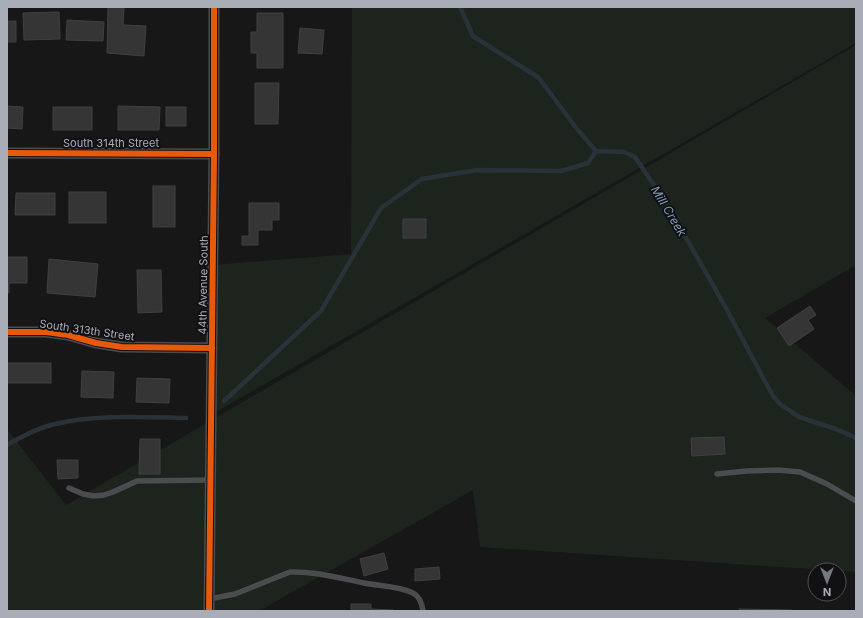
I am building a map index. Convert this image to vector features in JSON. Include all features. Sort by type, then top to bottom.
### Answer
[{"type":"street","name":"44th Avenue South","points":[[209,611],[214,154],[214,7]]},
{"type":"street","name":"South 314th Street","points":[[7,153],[214,154]]},
{"type":"street","name":"South 313th Street","points":[[7,332],[46,332],[68,335],[96,343],[122,347],[212,348]]},
{"type":"lane","points":[[717,474],[778,470],[800,472],[826,484],[856,501]]},
{"type":"lane","points":[[69,488],[83,494],[94,496],[113,492],[137,481],[210,480]]},
{"type":"lane","points":[[209,599],[235,594],[290,572],[297,572],[330,575],[414,593],[422,603],[423,611]]},
{"type":"shaded area","points":[[352,7],[856,7],[856,43],[211,415],[213,265],[351,254]]},
{"type":"shaded area","points":[[856,45],[856,265],[765,318],[856,396],[856,572],[847,571],[847,562],[807,562],[807,569],[480,547],[473,490],[259,611],[7,611],[7,429],[66,505]]},
{"type":"building","points":[[108,7],[124,7],[123,25],[146,26],[144,56],[107,53]]},
{"type":"building","points":[[59,12],[60,39],[24,40],[23,13]]},
{"type":"building","points":[[257,13],[283,13],[283,68],[257,68],[257,53],[251,53],[251,32],[257,32]]},
{"type":"building","points":[[67,20],[104,22],[103,41],[66,40]]},
{"type":"building","points":[[7,21],[16,21],[16,42],[7,42]]},
{"type":"building","points":[[300,28],[324,30],[322,54],[298,53]]},
{"type":"building","points":[[255,83],[279,83],[278,124],[255,124]]},
{"type":"building","points":[[7,106],[23,107],[22,129],[7,128]]},
{"type":"building","points":[[118,106],[160,107],[159,130],[118,130]]},
{"type":"building","points":[[53,107],[92,107],[92,130],[53,130]]},
{"type":"building","points":[[166,107],[186,107],[186,126],[166,126]]},
{"type":"building","points":[[153,186],[175,186],[175,227],[153,227]]},
{"type":"building","points":[[69,192],[106,192],[106,223],[69,223]]},
{"type":"building","points":[[16,193],[55,193],[55,215],[15,215]]},
{"type":"building","points":[[249,203],[279,203],[279,220],[272,220],[272,230],[258,230],[258,245],[242,245],[242,236],[249,236]]},
{"type":"building","points":[[403,219],[426,219],[426,238],[403,238]]},
{"type":"building","points":[[7,257],[27,257],[27,283],[9,283],[9,293],[7,293]]},
{"type":"building","points":[[49,259],[98,264],[95,297],[47,293]]},
{"type":"building","points":[[137,270],[161,270],[162,312],[138,313]]},
{"type":"building","points":[[810,306],[816,315],[808,320],[814,329],[789,346],[777,328]]},
{"type":"building","points":[[7,363],[51,363],[51,383],[7,383]]},
{"type":"building","points":[[82,371],[114,372],[113,398],[81,397]]},
{"type":"building","points":[[137,378],[170,379],[169,403],[136,402]]},
{"type":"building","points":[[724,437],[725,454],[692,456],[691,438]]},
{"type":"building","points":[[140,439],[160,439],[160,474],[139,474]]},
{"type":"building","points":[[57,460],[78,460],[78,478],[58,479]]},
{"type":"building","points":[[384,553],[388,569],[364,576],[360,559]]},
{"type":"building","points":[[439,567],[440,579],[415,581],[415,569]]},
{"type":"building","points":[[351,604],[371,604],[371,609],[394,611],[351,611]]},
{"type":"building","points":[[739,609],[792,610],[792,611],[739,611]]},
{"type":"waterway","name":"Mill Creek","points":[[460,7],[473,36],[539,78],[577,129],[596,151],[624,152],[635,157],[668,206],[726,308],[773,396],[780,404],[799,417],[836,429],[856,438]]},
{"type":"waterway","points":[[224,401],[321,311],[381,208],[422,179],[477,170],[561,171],[588,163],[596,151]]},
{"type":"waterway","points":[[7,445],[23,436],[51,425],[84,419],[118,417],[186,418]]},
{"type":"cycle path","points":[[209,611],[214,154],[214,7]]},
{"type":"cycle path","points":[[7,153],[214,154]]},
{"type":"cycle path","points":[[7,332],[46,332],[68,335],[96,343],[122,347],[212,348]]}]
